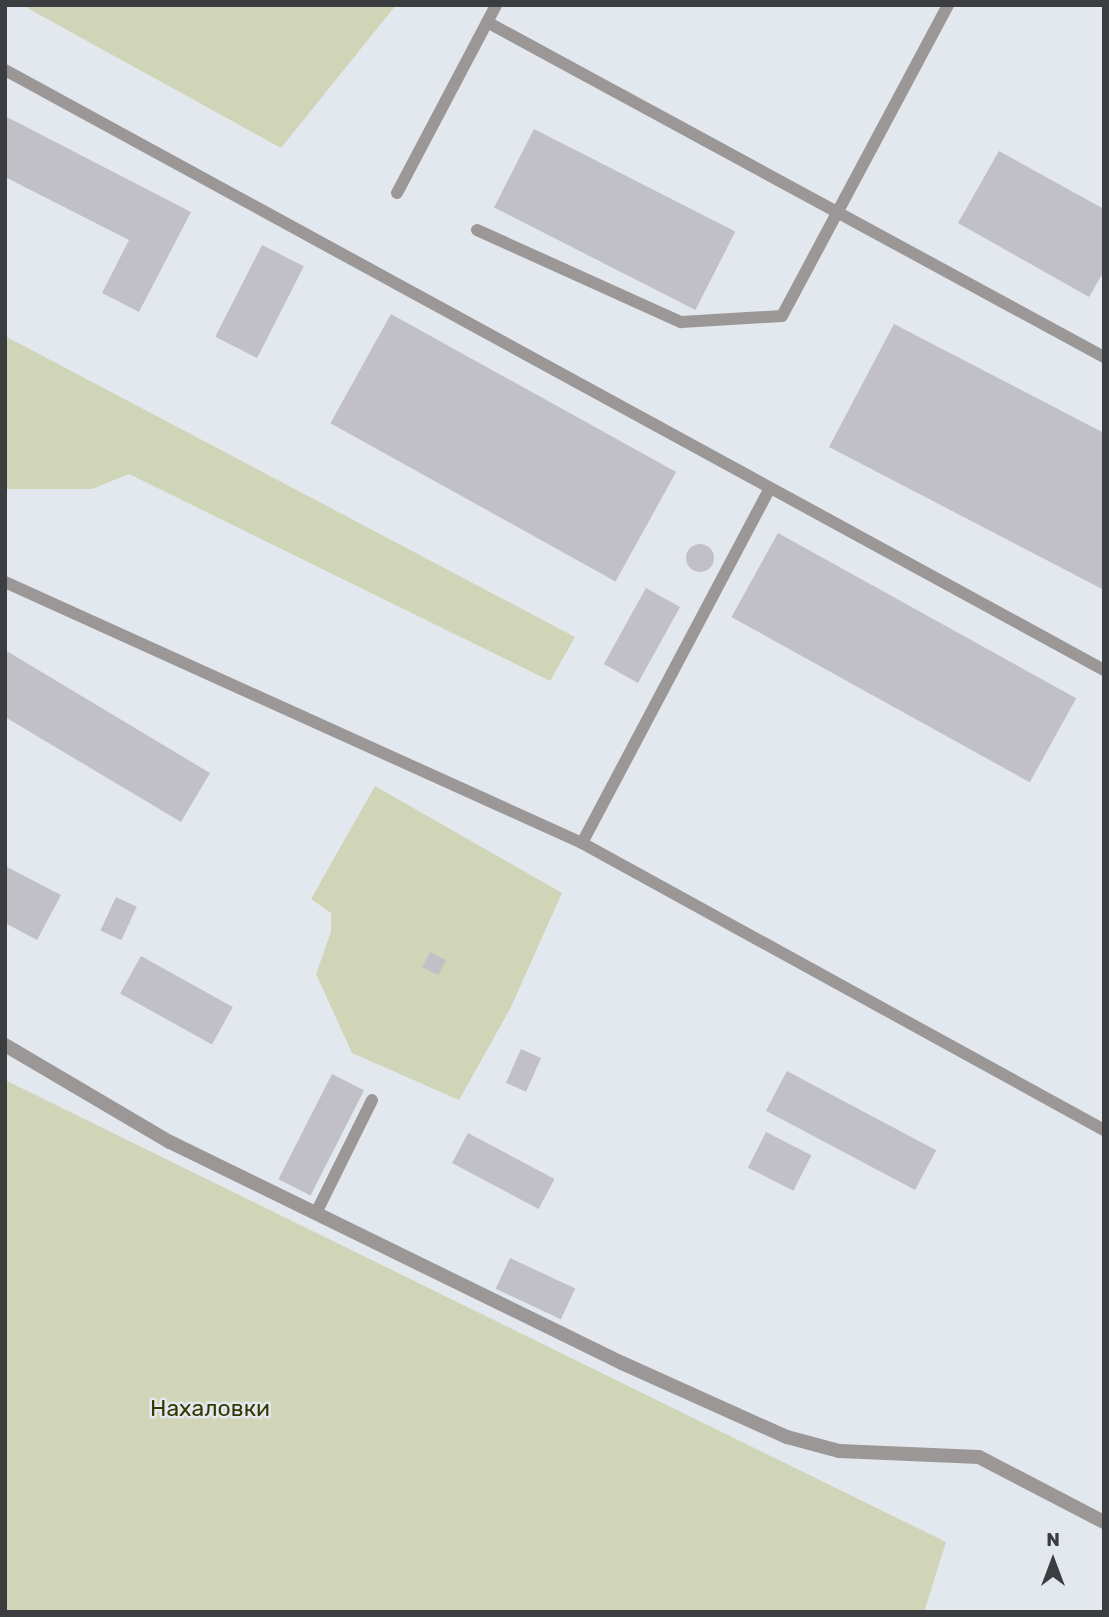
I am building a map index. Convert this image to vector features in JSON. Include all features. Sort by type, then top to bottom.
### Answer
[{"type":"street","points":[[5,1045],[170,1142],[622,1363],[788,1437],[839,1451],[979,1457],[1104,1522]]},
{"type":"lane","points":[[397,193],[496,5]]},
{"type":"lane","points":[[478,230],[681,322],[782,316],[948,5]]},
{"type":"lane","points":[[487,22],[1104,358]]},
{"type":"lane","points":[[5,70],[1104,670]]},
{"type":"lane","points":[[582,843],[769,488]]},
{"type":"lane","points":[[5,582],[582,843],[1104,1130]]},
{"type":"lane","points":[[316,1213],[372,1100]]},
{"type":"green space","points":[[22,5],[396,5],[281,148]]},
{"type":"green space","points":[[5,336],[575,637],[550,681],[129,474],[92,489],[5,489]]},
{"type":"green space","points":[[375,786],[562,893],[510,1009],[459,1100],[352,1053],[316,974],[331,932],[331,913],[311,899]]},
{"type":"green space","name":"Нахаловки","points":[[5,1080],[946,1542],[924,1612],[5,1612]]},
{"type":"building","points":[[5,116],[191,212],[139,312],[102,293],[129,240],[5,177]]},
{"type":"building","points":[[534,129],[735,232],[695,310],[494,207]]},
{"type":"building","points":[[999,151],[1104,209],[1104,271],[1089,297],[958,223]]},
{"type":"building","points":[[262,245],[304,266],[257,358],[215,337]]},
{"type":"building","points":[[391,314],[676,472],[616,581],[330,423]]},
{"type":"building","points":[[894,324],[1104,433],[1104,590],[829,447]]},
{"type":"building","points":[[778,533],[1076,698],[1030,782],[731,617]]},
{"type":"building","points":[[700,544],[710,548],[714,558],[710,568],[700,572],[690,568],[686,558],[690,548]]},
{"type":"building","points":[[646,588],[680,607],[638,683],[604,664]]},
{"type":"building","points":[[5,650],[210,773],[181,822],[5,717]]},
{"type":"building","points":[[5,866],[61,895],[37,940],[5,923]]},
{"type":"building","points":[[116,897],[137,907],[121,940],[100,931]]},
{"type":"building","points":[[430,952],[446,960],[438,975],[422,967]]},
{"type":"building","points":[[141,956],[233,1007],[212,1045],[120,994]]},
{"type":"building","points":[[521,1049],[541,1058],[526,1092],[506,1083]]},
{"type":"building","points":[[787,1071],[936,1150],[915,1190],[766,1111]]},
{"type":"building","points":[[332,1074],[364,1090],[311,1195],[278,1179]]},
{"type":"building","points":[[766,1132],[811,1155],[793,1191],[748,1168]]},
{"type":"building","points":[[468,1133],[555,1179],[539,1209],[452,1163]]},
{"type":"building","points":[[510,1258],[575,1288],[561,1319],[496,1289]]}]
